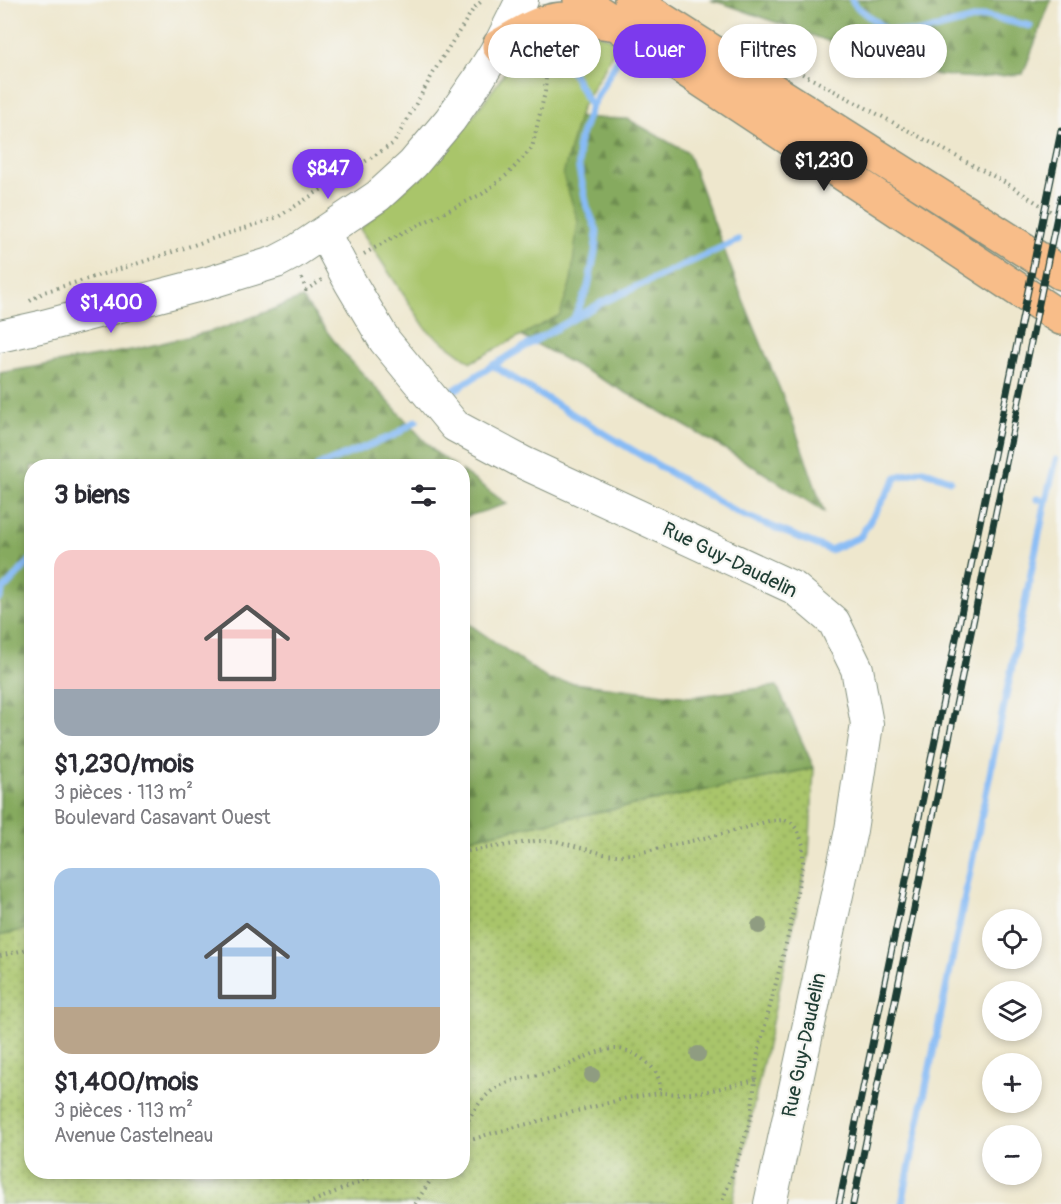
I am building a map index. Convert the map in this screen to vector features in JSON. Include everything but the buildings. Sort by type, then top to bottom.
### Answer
[{"type":"main road","points":[[580,0],[623,12],[1061,273]]},
{"type":"main road","points":[[542,24],[550,21],[623,12],[1061,318]]},
{"type":"street","points":[[510,24],[522,0]]},
{"type":"street","points":[[0,336],[208,283],[276,262],[378,196],[413,164],[450,120],[488,64]]},
{"type":"street","name":"Rue Guy-Daudelin","points":[[324,233],[385,341],[455,426],[524,463],[794,588],[834,622],[857,669],[867,724],[851,830],[771,1204]]},
{"type":"path","points":[[26,304],[44,292],[278,217],[394,143],[440,61],[474,8],[483,0]]},
{"type":"path","points":[[342,267],[392,238],[482,194],[508,174],[532,148],[545,92],[550,21]]},
{"type":"path","points":[[810,78],[1006,183],[1061,218]]},
{"type":"path","points":[[470,851],[523,842],[545,841],[564,843],[604,854],[634,854],[769,821],[785,820],[792,823],[798,831],[803,845],[803,862],[789,932],[758,1053],[751,1118],[747,1135],[721,1204]]},
{"type":"path","points":[[0,956],[24,950]]},
{"type":"path","points":[[470,1118],[490,1092],[501,1084],[565,1068],[608,1049],[620,1048],[631,1051],[652,1066],[660,1078],[660,1093]]},
{"type":"path","points":[[470,1140],[627,1098],[660,1093],[683,1094],[708,1091],[756,1080]]},
{"type":"path","points":[[307,1204],[366,1179]]},
{"type":"path","points":[[415,1204],[431,1179]]},
{"type":"green space","points":[[710,0],[1051,0],[1023,74],[975,78],[947,76],[947,24],[829,24],[829,41],[817,37],[817,24],[781,24]]},
{"type":"green space","points":[[601,35],[613,39],[613,53],[601,74]]},
{"type":"green space","points":[[501,78],[598,78],[581,108],[563,175],[578,221],[571,281],[560,315],[471,362],[427,330],[360,229],[445,153]]},
{"type":"green space","points":[[562,117],[628,119],[688,153],[740,292],[790,414],[824,512],[705,437],[499,324]]},
{"type":"green space","points":[[302,298],[340,349],[434,451],[445,459],[24,459],[24,930],[0,935],[0,373],[137,349],[224,328]]},
{"type":"green space","points":[[470,477],[507,504],[470,516]]},
{"type":"green space","points":[[470,625],[549,680],[689,697],[777,686],[814,768],[470,838]]},
{"type":"green space","points":[[814,768],[809,854],[732,1204],[0,1204],[0,935],[24,930],[24,1179],[470,1179],[470,838]]},
{"type":"waterway","points":[[852,0],[857,7],[886,30],[917,33],[986,16],[1030,26]]},
{"type":"waterway","points":[[574,318],[588,287],[597,231],[587,207],[579,169],[578,144],[591,107],[613,68]]},
{"type":"waterway","points":[[575,78],[591,107]]},
{"type":"waterway","points":[[453,391],[493,365],[601,303],[738,240]]},
{"type":"waterway","points":[[493,365],[738,513],[830,550],[860,537],[897,477],[923,470],[950,480]]},
{"type":"waterway","points":[[335,459],[395,435],[416,421]]},
{"type":"waterway","points":[[1046,500],[1056,460]]},
{"type":"waterway","points":[[902,1204],[1046,500],[1037,499]]},
{"type":"waterway","points":[[0,598],[3,590],[24,568]]},
{"type":"railway","points":[[839,1204],[1061,131]]},
{"type":"railway","points":[[853,1204],[1061,197]]}]
